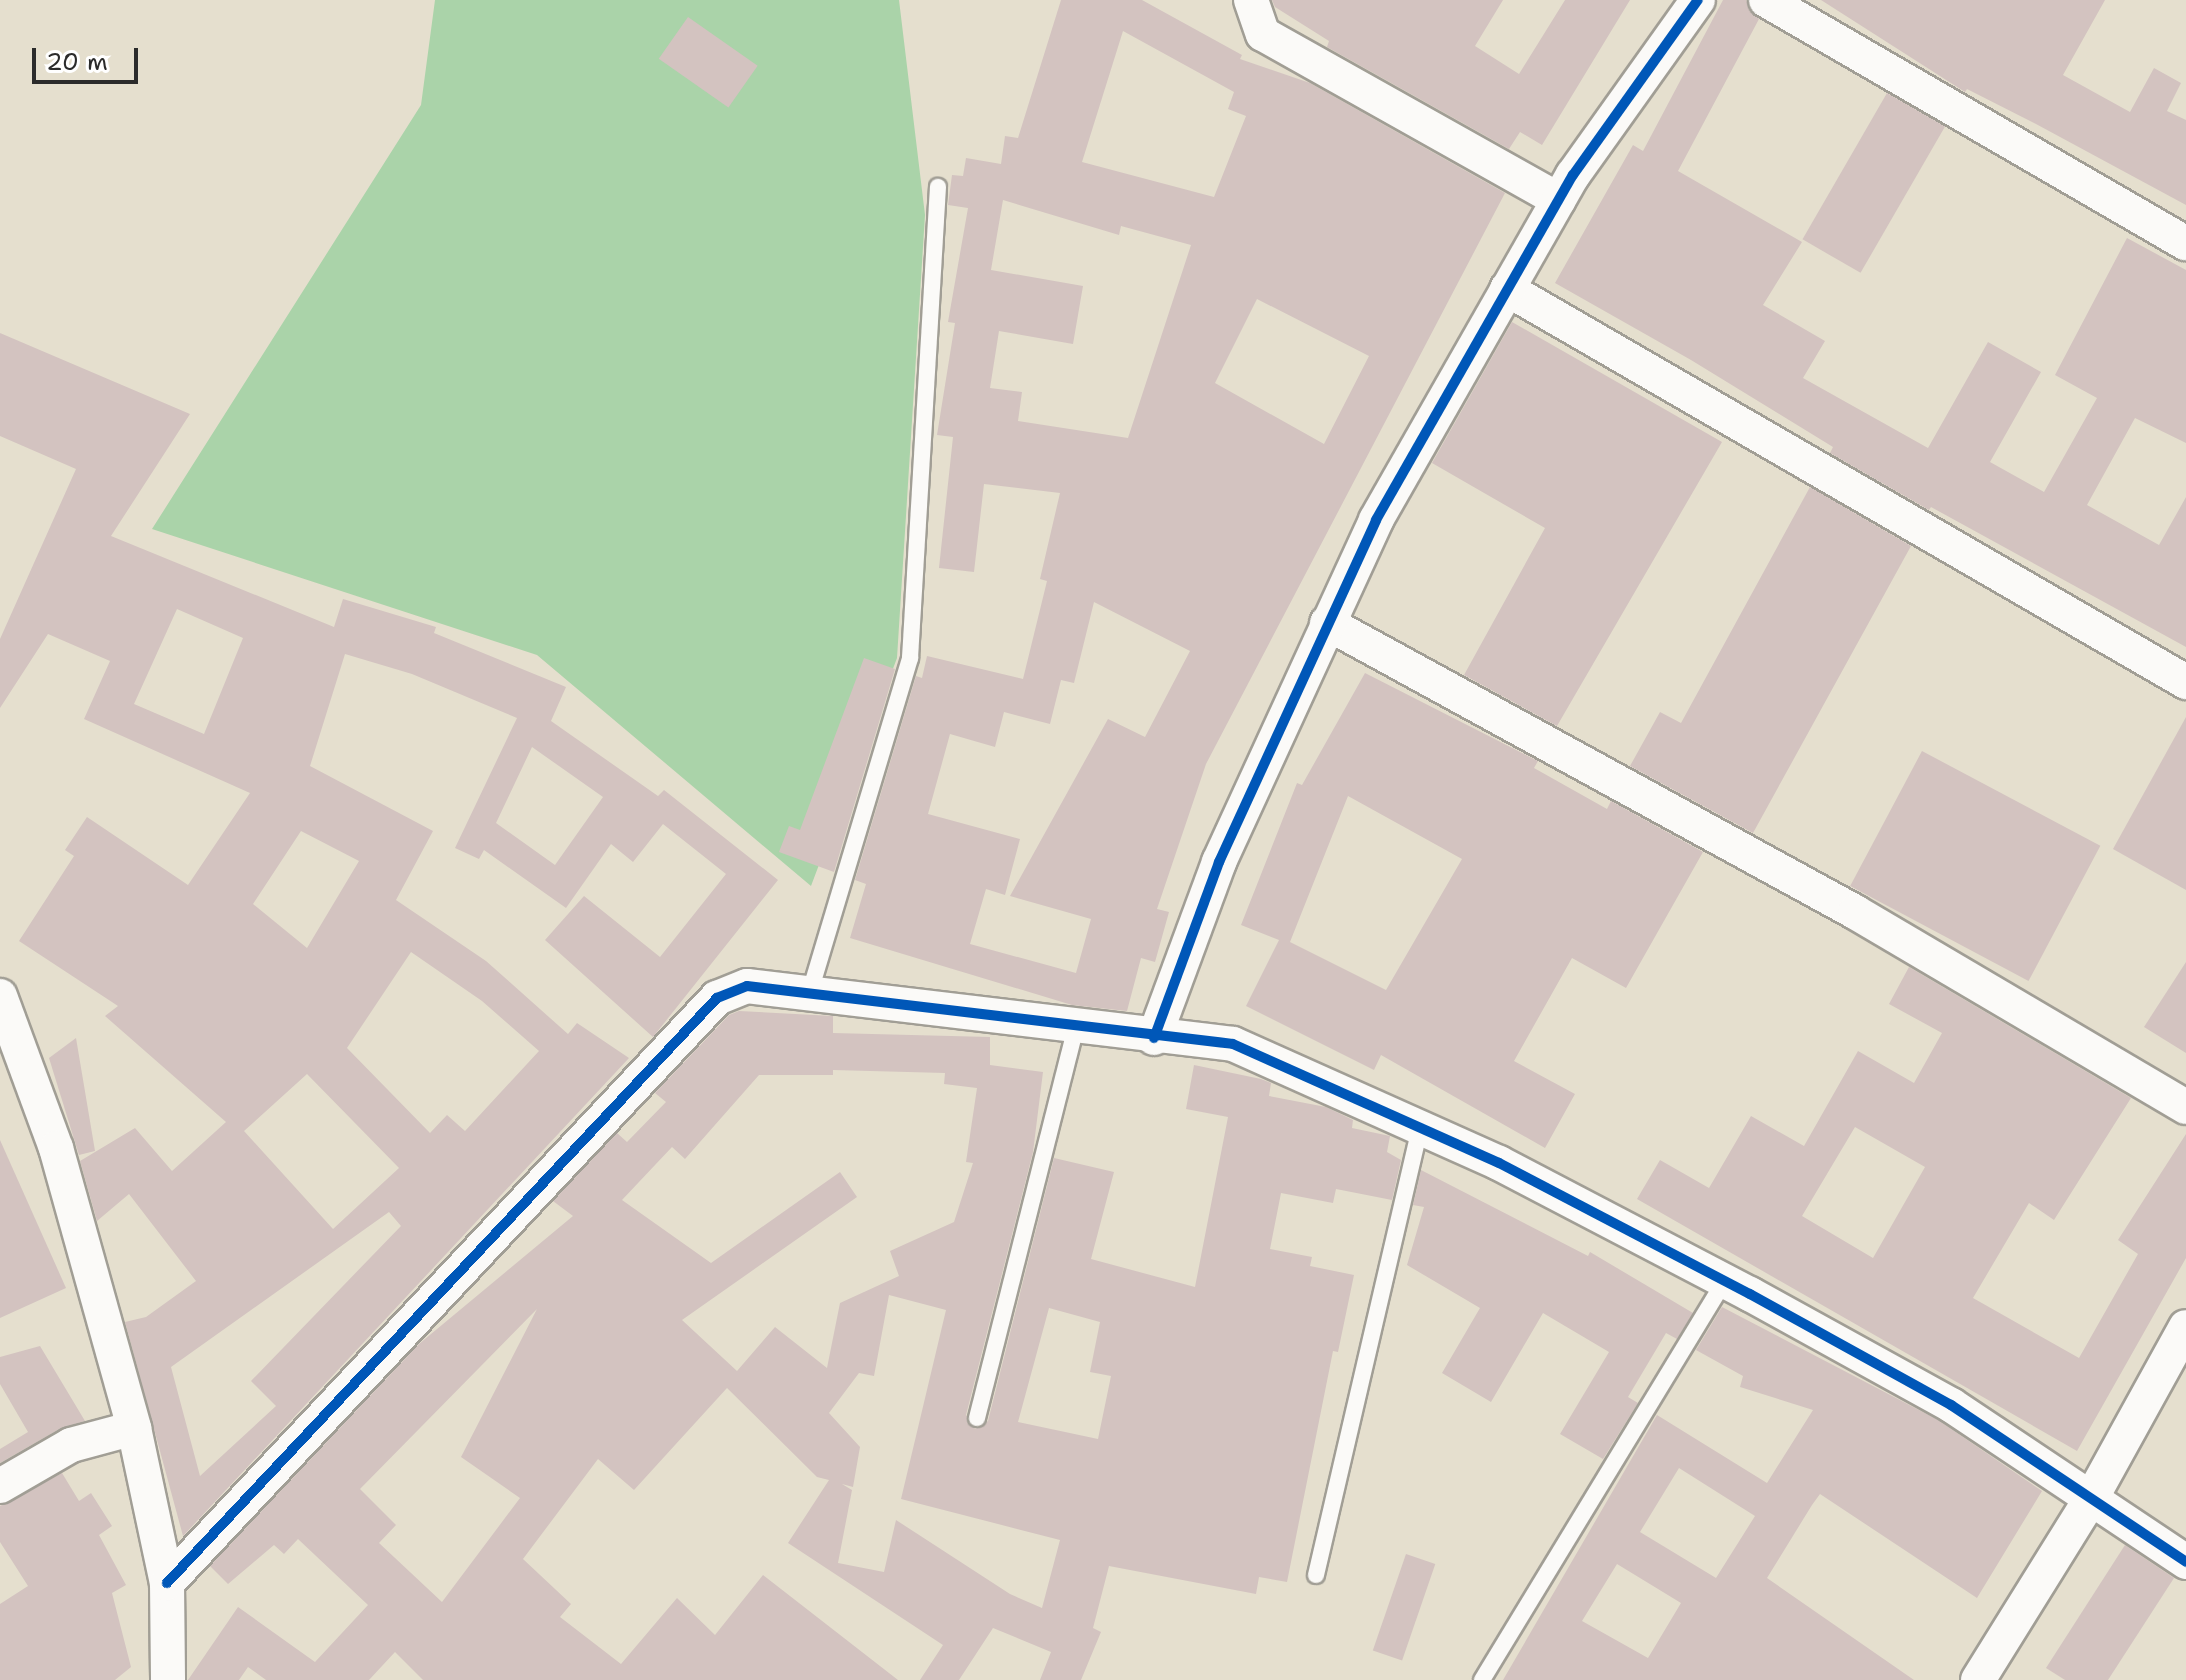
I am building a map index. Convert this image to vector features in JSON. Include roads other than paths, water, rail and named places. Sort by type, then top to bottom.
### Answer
[{"type":"street","points":[[1251,0],[1263,34],[1559,200]]},
{"type":"street","points":[[1154,1038],[1219,862],[1376,520],[1559,200],[1621,102],[1698,0]]},
{"type":"street","points":[[1766,0],[2186,243]]},
{"type":"street","points":[[1507,289],[2186,682]]},
{"type":"street","points":[[1327,623],[1855,912],[2186,1107]]},
{"type":"street","points":[[167,1583],[717,998],[747,986],[1154,1038],[1233,1044],[1420,1127],[1725,1281],[1951,1405],[2186,1562]]},
{"type":"street","points":[[0,996],[56,1148],[134,1428],[167,1583],[168,1680]]},
{"type":"street","points":[[1978,1680],[2092,1497],[2186,1327]]},
{"type":"street","points":[[0,1486],[71,1445],[134,1428]]},
{"type":"lane","points":[[809,995],[910,658],[938,187]]},
{"type":"lane","points":[[977,1418],[1076,1028]]},
{"type":"lane","points":[[1316,1575],[1420,1127]]},
{"type":"lane","points":[[1482,1680],[1725,1281]]}]
